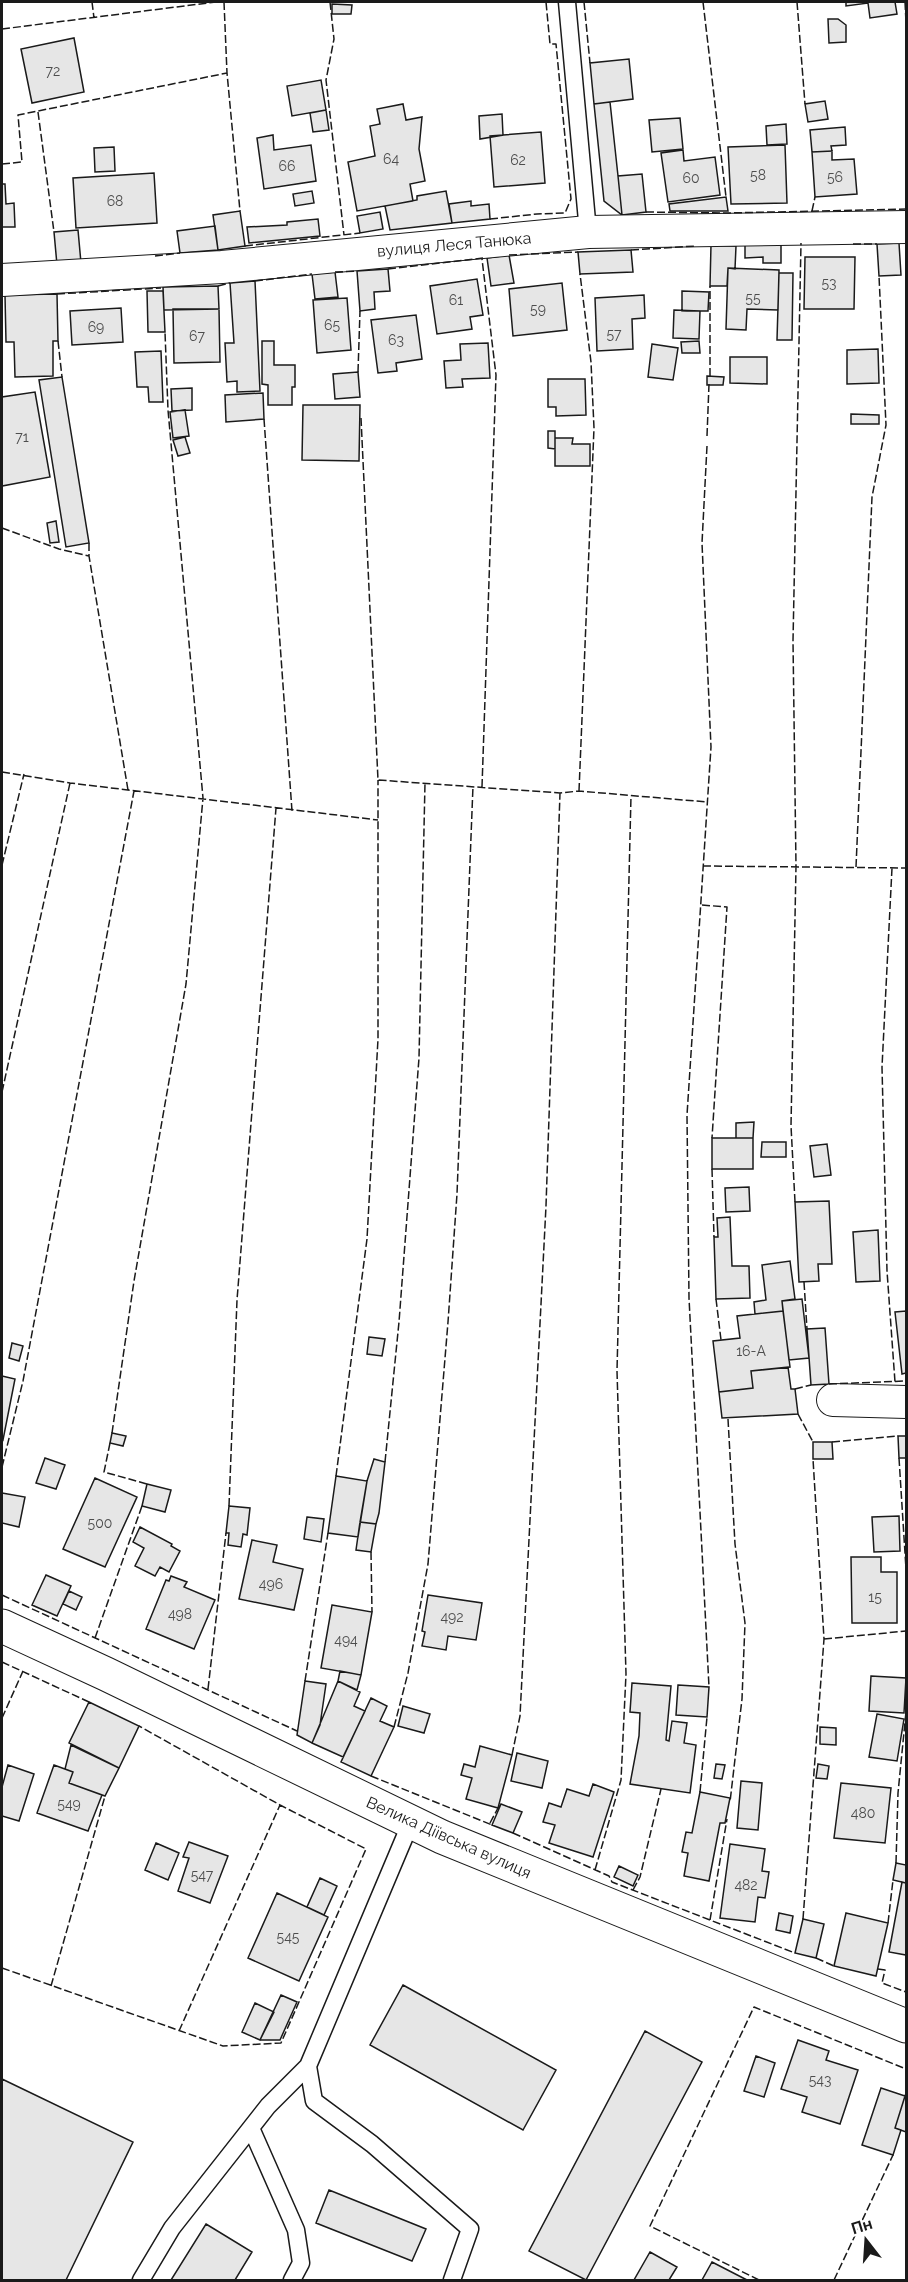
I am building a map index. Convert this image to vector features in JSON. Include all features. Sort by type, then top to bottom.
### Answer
[{"type":"street","name":"вулиця Леся Танюка","points":[[2,280],[222,267],[588,232],[906,227]]},
{"type":"street","points":[[833,1400],[906,1402]]},
{"type":"street","name":"Велика Діївська вулиця","points":[[2,1626],[411,1822],[906,2026]]},
{"type":"lane","points":[[567,2],[588,232]]},
{"type":"lane","points":[[141,2280],[172,2228],[268,2106],[308,2066],[411,1822]]},
{"type":"lane","points":[[308,2066],[315,2101],[372,2144],[470,2229],[452,2280]]},
{"type":"lane","points":[[251,2128],[296,2230],[301,2263],[292,2280]]},
{"type":"building","points":[[846,2],[895,2],[897,14],[870,18],[868,3],[846,6]]},
{"type":"building","points":[[332,4],[352,5],[351,14],[332,14]]},
{"type":"building","points":[[828,19],[838,19],[846,25],[846,42],[829,43]]},
{"type":"building","points":[[74,38],[84,92],[32,103],[21,49]]},
{"type":"building","points":[[629,59],[633,99],[594,104],[590,63]]},
{"type":"building","points":[[321,80],[326,110],[292,116],[287,86]]},
{"type":"building","points":[[825,101],[828,119],[808,122],[805,104]]},
{"type":"building","points":[[610,102],[622,215],[604,201],[594,104]]},
{"type":"building","points":[[403,104],[406,120],[422,117],[419,149],[425,181],[410,184],[413,201],[357,211],[348,162],[375,156],[370,126],[380,124],[377,109]]},
{"type":"building","points":[[326,110],[329,130],[313,132],[310,113]]},
{"type":"building","points":[[502,114],[503,135],[480,139],[479,116]]},
{"type":"building","points":[[680,118],[683,149],[652,152],[649,120]]},
{"type":"building","points":[[786,124],[787,144],[767,145],[766,126]]},
{"type":"building","points":[[845,127],[846,145],[831,146],[832,151],[812,152],[810,130]]},
{"type":"building","points":[[541,132],[545,183],[494,187],[490,136]]},
{"type":"building","points":[[273,135],[274,150],[311,145],[316,181],[264,189],[257,138]]},
{"type":"building","points":[[785,145],[787,203],[731,204],[728,147]]},
{"type":"building","points":[[114,147],[115,171],[95,172],[94,148]]},
{"type":"building","points":[[683,150],[684,161],[715,157],[720,195],[668,202],[661,153]]},
{"type":"building","points":[[832,151],[832,160],[854,159],[857,194],[815,197],[812,152]]},
{"type":"building","points":[[154,173],[157,223],[76,228],[73,178]]},
{"type":"building","points":[[642,174],[646,212],[622,215],[618,176]]},
{"type":"building","points":[[2,184],[5,184],[6,204],[14,203],[15,227],[2,227]]},
{"type":"building","points":[[312,191],[314,203],[295,206],[293,194]]},
{"type":"building","points":[[446,191],[452,223],[390,230],[385,206],[417,200],[417,196]]},
{"type":"building","points":[[726,197],[728,211],[670,211],[669,204]]},
{"type":"building","points":[[471,201],[471,206],[489,204],[490,219],[452,223],[449,204]]},
{"type":"building","points":[[240,211],[245,246],[218,250],[213,215]]},
{"type":"building","points":[[380,212],[383,229],[360,233],[357,216]]},
{"type":"building","points":[[318,219],[320,236],[249,243],[247,227],[287,225],[287,222]]},
{"type":"building","points":[[215,226],[218,250],[180,253],[177,231]]},
{"type":"building","points":[[78,230],[81,263],[57,265],[54,232]]},
{"type":"building","points":[[781,243],[781,263],[763,263],[763,257],[745,258],[745,244]]},
{"type":"building","points":[[899,243],[901,275],[879,276],[877,244]]},
{"type":"building","points":[[711,245],[736,246],[735,269],[728,268],[727,286],[710,286]]},
{"type":"building","points":[[631,250],[633,272],[580,274],[578,252]]},
{"type":"building","points":[[509,255],[514,283],[491,286],[487,258]]},
{"type":"building","points":[[805,257],[855,257],[854,309],[804,309]]},
{"type":"building","points":[[728,268],[779,270],[778,310],[747,309],[746,330],[726,329]]},
{"type":"building","points":[[388,269],[390,291],[374,292],[375,309],[360,311],[357,271]]},
{"type":"building","points":[[335,272],[338,297],[315,299],[312,274]]},
{"type":"building","points":[[779,273],[793,273],[792,340],[777,340]]},
{"type":"building","points":[[477,279],[483,315],[470,317],[472,329],[437,334],[430,286]]},
{"type":"building","points":[[255,281],[260,391],[237,392],[237,381],[227,382],[225,343],[234,343],[230,283]]},
{"type":"building","points":[[562,283],[567,330],[513,336],[509,289]]},
{"type":"building","points":[[218,286],[219,309],[164,310],[163,287]]},
{"type":"building","points":[[147,291],[163,291],[165,332],[148,332]]},
{"type":"building","points":[[682,291],[709,292],[708,311],[682,311]]},
{"type":"building","points":[[57,294],[58,341],[53,341],[53,376],[15,377],[14,342],[6,342],[5,295]]},
{"type":"building","points":[[644,295],[645,318],[632,319],[633,349],[597,351],[595,298]]},
{"type":"building","points":[[347,298],[351,350],[317,353],[313,300]]},
{"type":"building","points":[[121,308],[123,342],[72,345],[70,311]]},
{"type":"building","points":[[173,309],[219,309],[220,362],[174,363]]},
{"type":"building","points":[[674,310],[700,311],[699,339],[673,338]]},
{"type":"building","points":[[416,315],[422,359],[396,363],[397,371],[378,373],[371,320]]},
{"type":"building","points":[[262,341],[274,341],[274,365],[295,365],[292,405],[268,405],[268,385],[262,384]]},
{"type":"building","points":[[699,341],[700,353],[682,353],[681,342]]},
{"type":"building","points":[[488,343],[490,378],[462,379],[463,387],[446,388],[444,361],[461,360],[460,344]]},
{"type":"building","points":[[652,344],[678,348],[673,380],[648,377]]},
{"type":"building","points":[[878,349],[879,383],[847,384],[847,350]]},
{"type":"building","points":[[161,351],[163,402],[149,402],[148,387],[137,387],[135,352]]},
{"type":"building","points":[[730,357],[767,357],[767,384],[730,383]]},
{"type":"building","points":[[358,372],[360,397],[335,399],[333,374]]},
{"type":"building","points":[[707,376],[724,377],[723,385],[707,385]]},
{"type":"building","points":[[62,377],[89,543],[66,547],[39,380]]},
{"type":"building","points":[[548,379],[585,379],[586,415],[556,416],[556,407],[548,407]]},
{"type":"building","points":[[192,388],[192,410],[172,411],[171,389]]},
{"type":"building","points":[[35,392],[50,477],[2,486],[2,397]]},
{"type":"building","points":[[263,393],[264,419],[226,422],[225,395]]},
{"type":"building","points":[[303,405],[360,405],[359,461],[302,460]]},
{"type":"building","points":[[185,410],[189,436],[173,438],[170,412]]},
{"type":"building","points":[[851,414],[879,415],[879,424],[851,424]]},
{"type":"building","points":[[548,431],[555,431],[555,449],[548,448]]},
{"type":"building","points":[[185,437],[190,453],[178,456],[173,440]]},
{"type":"building","points":[[555,438],[573,438],[572,444],[590,444],[590,466],[555,466]]},
{"type":"building","points":[[56,521],[59,542],[50,543],[47,523]]},
{"type":"building","points":[[754,1122],[753,1138],[736,1138],[736,1123]]},
{"type":"building","points":[[712,1138],[753,1138],[753,1169],[712,1169]]},
{"type":"building","points":[[762,1142],[786,1142],[786,1157],[761,1157]]},
{"type":"building","points":[[827,1144],[831,1175],[814,1177],[810,1146]]},
{"type":"building","points":[[749,1187],[750,1211],[726,1212],[725,1188]]},
{"type":"building","points":[[829,1201],[832,1264],[818,1264],[819,1281],[799,1282],[795,1202]]},
{"type":"building","points":[[730,1217],[732,1266],[749,1266],[750,1298],[716,1299],[714,1237],[718,1237],[717,1218]]},
{"type":"building","points":[[878,1230],[880,1281],[856,1282],[853,1232]]},
{"type":"building","points":[[790,1261],[795,1299],[782,1301],[783,1311],[755,1314],[754,1302],[766,1300],[762,1265]]},
{"type":"building","points":[[802,1299],[809,1358],[789,1360],[782,1301]]},
{"type":"building","points":[[783,1311],[790,1367],[751,1371],[753,1388],[719,1392],[713,1341],[740,1338],[737,1316]]},
{"type":"building","points":[[906,1311],[906,1373],[902,1374],[895,1312]]},
{"type":"building","points":[[825,1328],[829,1384],[811,1385],[807,1329]]},
{"type":"building","points":[[369,1337],[385,1339],[382,1356],[367,1354]]},
{"type":"building","points":[[12,1343],[23,1346],[19,1361],[9,1358]]},
{"type":"building","points":[[788,1367],[791,1389],[795,1389],[798,1414],[722,1418],[719,1392],[753,1388],[751,1371]]},
{"type":"building","points":[[2,1376],[15,1379],[3,1440],[2,1439]]},
{"type":"building","points":[[112,1433],[126,1436],[123,1446],[110,1443]]},
{"type":"building","points":[[898,1436],[906,1436],[906,1458],[899,1458]]},
{"type":"building","points":[[813,1442],[832,1442],[833,1459],[813,1459]]},
{"type":"building","points":[[45,1458],[65,1465],[56,1489],[36,1483]]},
{"type":"building","points":[[374,1459],[385,1462],[376,1524],[360,1522],[367,1481]]},
{"type":"building","points":[[336,1476],[367,1481],[358,1537],[328,1533]]},
{"type":"building","points":[[95,1478],[137,1497],[105,1567],[63,1549]]},
{"type":"building","points":[[147,1484],[171,1490],[165,1512],[142,1506]]},
{"type":"building","points":[[2,1493],[25,1497],[19,1527],[2,1523]]},
{"type":"building","points":[[229,1506],[250,1508],[247,1535],[243,1534],[241,1547],[228,1545],[229,1533],[226,1533]]},
{"type":"building","points":[[899,1516],[900,1551],[874,1552],[872,1517]]},
{"type":"building","points":[[307,1517],[324,1519],[321,1542],[304,1539]]},
{"type":"building","points":[[360,1522],[376,1524],[371,1552],[356,1550]]},
{"type":"building","points":[[140,1527],[172,1544],[171,1546],[180,1551],[169,1572],[160,1567],[155,1576],[135,1566],[144,1548],[133,1542]]},
{"type":"building","points":[[252,1540],[277,1545],[273,1562],[303,1569],[294,1610],[239,1599]]},
{"type":"building","points":[[851,1557],[881,1557],[881,1572],[897,1572],[897,1623],[852,1623]]},
{"type":"building","points":[[46,1575],[71,1586],[57,1616],[32,1605]]},
{"type":"building","points":[[171,1576],[187,1582],[184,1587],[215,1600],[194,1649],[146,1629],[166,1580],[169,1581]]},
{"type":"building","points":[[69,1591],[82,1597],[76,1610],[63,1604]]},
{"type":"building","points":[[428,1595],[482,1603],[476,1640],[448,1636],[446,1650],[422,1646]]},
{"type":"building","points":[[332,1605],[372,1612],[361,1675],[321,1668]]},
{"type":"building","points":[[340,1671],[361,1675],[357,1690],[338,1681]]},
{"type":"building","points":[[871,1676],[906,1678],[904,1713],[869,1711]]},
{"type":"building","points":[[305,1681],[326,1684],[320,1725],[312,1743],[297,1735]]},
{"type":"building","points":[[338,1681],[360,1692],[354,1706],[365,1711],[343,1757],[312,1743]]},
{"type":"building","points":[[632,1683],[671,1686],[666,1740],[669,1741],[672,1721],[687,1723],[684,1743],[696,1745],[690,1793],[630,1784],[639,1736],[640,1713],[630,1712]]},
{"type":"building","points":[[678,1685],[709,1687],[707,1717],[676,1715]]},
{"type":"building","points":[[371,1698],[387,1706],[380,1721],[394,1727],[371,1776],[341,1762]]},
{"type":"building","points":[[89,1702],[139,1726],[119,1768],[69,1743]]},
{"type":"building","points":[[403,1706],[430,1714],[424,1733],[398,1726]]},
{"type":"building","points":[[877,1714],[904,1719],[897,1761],[869,1757]]},
{"type":"building","points":[[820,1727],[836,1728],[836,1745],[820,1744]]},
{"type":"building","points":[[71,1745],[119,1768],[105,1796],[69,1783],[73,1772],[65,1769]]},
{"type":"building","points":[[480,1746],[512,1755],[498,1808],[466,1799],[472,1778],[461,1775],[464,1764],[475,1767]]},
{"type":"building","points":[[517,1753],[548,1761],[542,1788],[511,1781]]},
{"type":"building","points":[[716,1764],[725,1765],[722,1779],[714,1778]]},
{"type":"building","points":[[818,1764],[829,1766],[827,1779],[816,1778]]},
{"type":"building","points":[[8,1765],[34,1774],[19,1821],[2,1816],[2,1787]]},
{"type":"building","points":[[54,1765],[73,1772],[69,1783],[102,1795],[88,1831],[37,1813]]},
{"type":"building","points":[[741,1781],[762,1783],[758,1830],[737,1828]]},
{"type":"building","points":[[841,1783],[891,1788],[885,1843],[834,1838]]},
{"type":"building","points":[[593,1784],[614,1792],[593,1857],[549,1843],[555,1825],[543,1822],[549,1803],[561,1807],[567,1789],[589,1796]]},
{"type":"building","points":[[700,1792],[730,1798],[725,1823],[720,1823],[709,1881],[684,1876],[688,1853],[682,1852],[686,1832],[692,1833]]},
{"type":"building","points":[[501,1804],[522,1812],[513,1833],[492,1825]]},
{"type":"building","points":[[189,1842],[228,1856],[210,1903],[178,1891],[189,1858],[183,1857]]},
{"type":"building","points":[[156,1843],[179,1853],[168,1880],[145,1870]]},
{"type":"building","points":[[730,1844],[765,1849],[762,1871],[769,1872],[765,1898],[758,1897],[755,1922],[720,1918]]},
{"type":"building","points":[[896,1863],[906,1865],[906,1883],[893,1880]]},
{"type":"building","points":[[619,1866],[638,1875],[633,1886],[614,1877]]},
{"type":"building","points":[[320,1878],[337,1886],[324,1915],[307,1907]]},
{"type":"building","points":[[902,1882],[906,1883],[906,1955],[889,1952]]},
{"type":"building","points":[[277,1893],[328,1917],[299,1981],[248,1958]]},
{"type":"building","points":[[779,1913],[793,1916],[790,1933],[776,1930]]},
{"type":"building","points":[[846,1913],[888,1923],[876,1976],[834,1966]]},
{"type":"building","points":[[803,1919],[824,1924],[816,1958],[795,1953]]},
{"type":"building","points":[[403,1985],[556,2070],[523,2130],[370,2045]]},
{"type":"building","points":[[281,1995],[297,2002],[280,2040],[260,2040]]},
{"type":"building","points":[[255,2003],[274,2012],[260,2040],[242,2032]]},
{"type":"building","points":[[645,2031],[702,2062],[586,2280],[529,2251]]},
{"type":"building","points":[[798,2040],[829,2051],[826,2060],[858,2070],[840,2124],[802,2112],[807,2097],[781,2089]]},
{"type":"building","points":[[756,2056],[775,2063],[764,2097],[744,2091]]},
{"type":"building","points":[[2,2079],[133,2142],[66,2280],[2,2280]]},
{"type":"building","points":[[881,2088],[905,2096],[895,2128],[901,2130],[893,2155],[862,2145]]},
{"type":"building","points":[[906,2093],[906,2132],[895,2128]]},
{"type":"building","points":[[329,2190],[426,2229],[412,2261],[316,2223]]},
{"type":"building","points":[[206,2224],[252,2252],[235,2280],[171,2280]]},
{"type":"building","points":[[650,2252],[677,2267],[669,2280],[634,2280]]},
{"type":"building","points":[[712,2262],[747,2280],[702,2280]]},
{"type":"fence","points":[[92,2],[94,18]]},
{"type":"fence","points":[[2,29],[216,2]]},
{"type":"fence","points":[[224,2],[227,73],[240,211]]},
{"type":"fence","points":[[330,2],[334,39],[326,80],[344,235]]},
{"type":"fence","points":[[490,219],[565,213],[571,199],[556,44],[550,44],[546,2]]},
{"type":"fence","points":[[584,2],[590,63]]},
{"type":"fence","points":[[703,2],[726,197]]},
{"type":"fence","points":[[797,2],[805,104]]},
{"type":"fence","points":[[905,2],[906,22]]},
{"type":"fence","points":[[2,164],[22,162],[18,115],[227,73]]},
{"type":"fence","points":[[38,112],[54,232]]},
{"type":"fence","points":[[812,211],[815,197]]},
{"type":"fence","points":[[646,212],[728,213],[906,209]]},
{"type":"fence","points":[[245,246],[360,233]]},
{"type":"fence","points":[[795,1202],[791,1126],[796,866],[793,641],[801,243]]},
{"type":"fence","points":[[853,244],[877,244]]},
{"type":"fence","points":[[631,250],[696,246]]},
{"type":"fence","points":[[509,255],[578,252]]},
{"type":"fence","points":[[155,256],[180,253]]},
{"type":"fence","points":[[388,269],[483,258]]},
{"type":"fence","points":[[482,259],[496,375],[482,787]]},
{"type":"fence","points":[[335,272],[357,271]]},
{"type":"fence","points":[[255,281],[312,274]]},
{"type":"fence","points":[[579,791],[594,428],[591,362],[580,274]]},
{"type":"fence","points":[[856,867],[872,497],[886,425],[879,276]]},
{"type":"fence","points":[[218,286],[230,283]]},
{"type":"fence","points":[[710,286],[710,376]]},
{"type":"fence","points":[[57,294],[161,288]]},
{"type":"fence","points":[[358,372],[360,311]]},
{"type":"fence","points":[[112,1433],[134,1281],[186,984],[203,798],[168,410],[165,332]]},
{"type":"fence","points":[[58,341],[62,377]]},
{"type":"fence","points":[[707,436],[709,384]]},
{"type":"fence","points":[[361,418],[378,780],[560,793],[579,791],[707,802]]},
{"type":"fence","points":[[264,419],[292,811]]},
{"type":"fence","points":[[707,446],[702,543],[711,747],[687,1115],[689,1298],[709,1687]]},
{"type":"fence","points":[[2,528],[59,549],[89,556]]},
{"type":"fence","points":[[89,543],[89,556],[128,790]]},
{"type":"fence","points":[[2,772],[70,783],[378,820]]},
{"type":"fence","points":[[2,865],[24,774]]},
{"type":"fence","points":[[336,1476],[367,1239],[378,1039],[378,780]]},
{"type":"fence","points":[[2,1092],[70,783]]},
{"type":"fence","points":[[385,1462],[399,1322],[419,1058],[425,783]]},
{"type":"fence","points":[[394,1727],[408,1673],[428,1564],[457,1194],[473,786]]},
{"type":"fence","points":[[2,1467],[23,1381],[134,791]]},
{"type":"fence","points":[[512,1755],[520,1716],[546,1206],[560,793]]},
{"type":"fence","points":[[595,1870],[621,1780],[626,1674],[617,1371],[631,796]]},
{"type":"fence","points":[[229,1506],[237,1300],[276,808]]},
{"type":"fence","points":[[703,866],[906,868]]},
{"type":"fence","points":[[892,868],[882,1067],[887,1271],[895,1382]]},
{"type":"fence","points":[[702,905],[727,907],[712,1138]]},
{"type":"fence","points":[[712,1169],[714,1237]]},
{"type":"fence","points":[[804,1282],[807,1329]]},
{"type":"fence","points":[[716,1299],[721,1340]]},
{"type":"fence","points":[[829,1384],[906,1381]]},
{"type":"fence","points":[[795,1389],[811,1385]]},
{"type":"fence","points":[[798,1414],[813,1442]]},
{"type":"fence","points":[[728,1419],[735,1544],[745,1623],[742,1699],[730,1802]]},
{"type":"fence","points":[[832,1442],[898,1436]]},
{"type":"fence","points":[[110,1443],[104,1472],[147,1484]]},
{"type":"fence","points":[[899,1458],[906,1569]]},
{"type":"fence","points":[[803,1919],[824,1639],[813,1459]]},
{"type":"fence","points":[[95,1638],[142,1506]]},
{"type":"fence","points":[[208,1689],[226,1533]]},
{"type":"fence","points":[[305,1681],[328,1533]]},
{"type":"fence","points":[[371,1552],[372,1612]]},
{"type":"fence","points":[[2,1595],[297,1731]]},
{"type":"fence","points":[[824,1639],[906,1631]]},
{"type":"fence","points":[[2,1662],[89,1702]]},
{"type":"fence","points":[[2,1718],[23,1671]]},
{"type":"fence","points":[[896,1863],[898,1793],[906,1712]]},
{"type":"fence","points":[[700,1792],[707,1717]]},
{"type":"fence","points":[[2,1968],[223,2046],[281,2043],[366,1849],[280,1805],[139,1726]]},
{"type":"fence","points":[[371,1776],[492,1825]]},
{"type":"fence","points":[[633,1890],[640,1877],[661,1789]]},
{"type":"fence","points":[[51,1986],[105,1796]]},
{"type":"fence","points":[[179,2031],[280,1805]]},
{"type":"fence","points":[[490,1823],[498,1808]]},
{"type":"fence","points":[[710,1920],[727,1819]]},
{"type":"fence","points":[[513,1833],[609,1876],[612,1882],[795,1953]]},
{"type":"fence","points":[[888,1923],[893,1880]]},
{"type":"fence","points":[[816,1958],[834,1966]]},
{"type":"fence","points":[[878,1969],[885,1970],[882,1983],[906,1992]]},
{"type":"fence","points":[[759,2280],[650,2226],[754,2007],[906,2069]]},
{"type":"fence","points":[[834,2280],[893,2155]]}]
